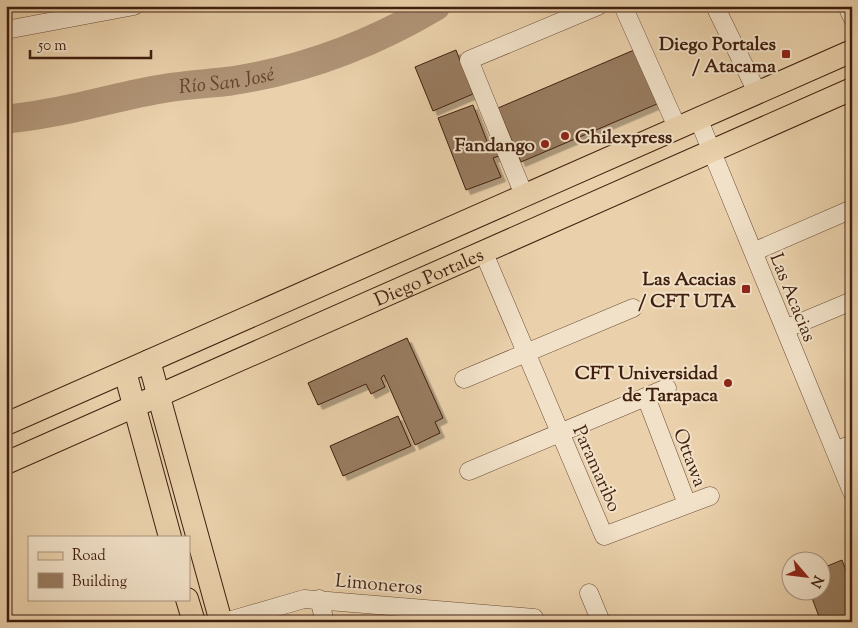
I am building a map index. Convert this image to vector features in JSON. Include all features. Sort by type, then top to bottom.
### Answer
[{"type":"main road","name":"Diego Portales","points":[[6,424],[852,51]]},
{"type":"main road","name":"Diego Portales","points":[[6,463],[852,89]]},
{"type":"main road","points":[[149,361],[221,622]]},
{"type":"main road","points":[[125,372],[170,536]]},
{"type":"main road","points":[[187,600],[194,622]]},
{"type":"street","points":[[6,30],[134,6]]},
{"type":"street","points":[[524,195],[469,60],[598,6]]},
{"type":"street","points":[[623,6],[677,127]]},
{"type":"street","points":[[715,6],[757,92]]},
{"type":"street","points":[[847,6],[852,17]]},
{"type":"street","name":"Las Acacias","points":[[698,118],[852,492]]},
{"type":"street","points":[[753,252],[852,209]]},
{"type":"street","name":"Paramaribo","points":[[483,251],[525,354],[604,536],[687,504]]},
{"type":"street","points":[[785,329],[852,300]]},
{"type":"street","points":[[464,379],[633,308]]},
{"type":"street","points":[[469,471],[667,388]]},
{"type":"street","name":"Ottawa","points":[[646,397],[687,504]]},
{"type":"street","points":[[835,451],[852,444]]},
{"type":"street","points":[[687,504],[710,496]]},
{"type":"street","points":[[589,593],[601,622]]},
{"type":"street","name":"Limoneros","points":[[225,622],[304,598],[535,620]]},
{"type":"street","points":[[319,599],[325,622]]},
{"type":"building","points":[[456,50],[473,94],[433,111],[415,67]]},
{"type":"building","points":[[634,50],[657,104],[521,162],[498,108]]},
{"type":"building","points":[[473,105],[488,144],[496,141],[502,155],[493,158],[501,177],[466,190],[438,118]]},
{"type":"building","points":[[407,338],[443,418],[435,422],[440,433],[415,445],[384,375],[381,378],[385,387],[371,394],[366,384],[318,405],[308,383]]},
{"type":"building","points":[[398,416],[411,446],[343,476],[330,446]]},
{"type":"building","points":[[842,560],[852,586],[852,622],[821,622],[813,600],[830,600],[830,565]]},
{"type":"waterway","name":"Río San José","points":[[6,119],[62,110],[164,88],[231,81],[285,70],[363,43],[436,6]]},
{"type":"place","name":"Diego Portales / Atacama","points":[[786,54]]},
{"type":"place","name":"Chilexpress","points":[[565,136]]},
{"type":"place","name":"Fandango","points":[[545,144]]},
{"type":"place","name":"Las Acacias / CFT UTA","points":[[746,289]]},
{"type":"place","name":"CFT Universidad de Tarapaca","points":[[728,383]]}]
